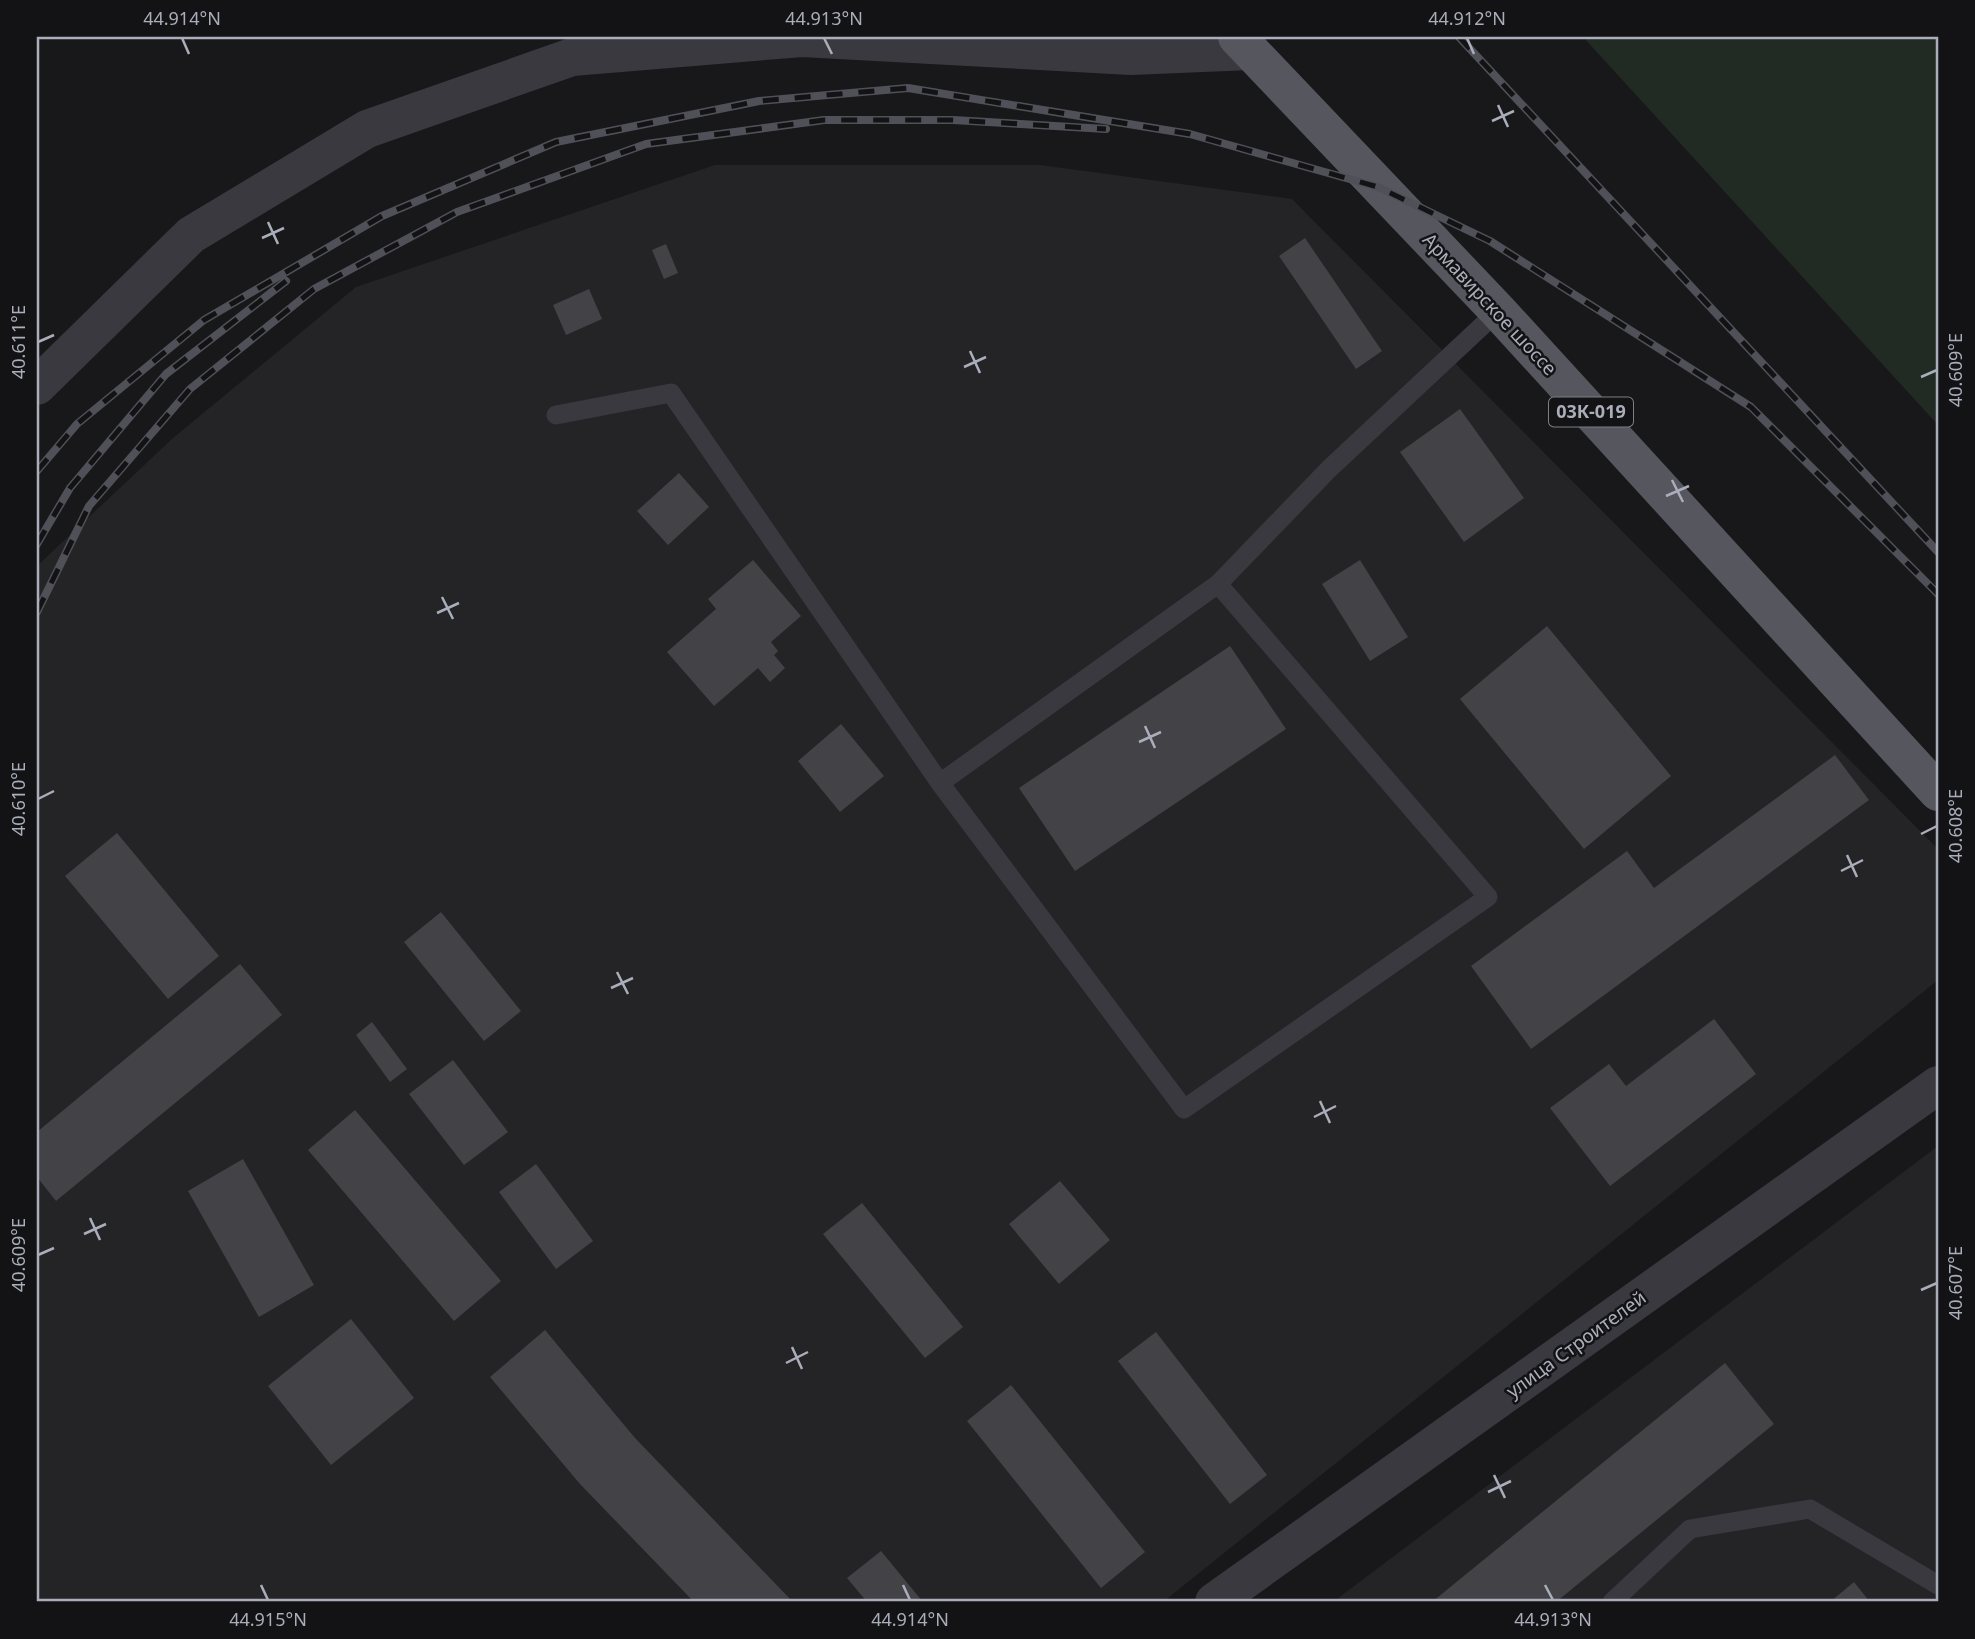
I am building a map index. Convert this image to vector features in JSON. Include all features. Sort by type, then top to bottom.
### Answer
[{"type":"main road","name":"Армавирское шоссе","points":[[1243,44],[1498,311],[1938,792]]},
{"type":"street","points":[[37,386],[191,235],[367,129],[572,57],[802,38],[1131,56],[1243,44]]},
{"type":"street","name":"улица Строителей","points":[[1214,1602],[1938,1085]]},
{"type":"lane","points":[[940,783],[1218,584],[1329,469],[1498,311]]},
{"type":"lane","points":[[556,415],[671,393],[940,783],[1184,1109],[1488,897],[1218,584]]},
{"type":"lane","points":[[1612,1602],[1690,1529],[1810,1509],[1938,1586]]},
{"type":"shaded area","points":[[1583,37],[1938,37],[1938,425]]},
{"type":"shaded area","points":[[715,165],[1040,165],[1292,199],[1938,849],[1938,980],[1163,1602],[37,1602],[37,566],[173,438],[356,287]]},
{"type":"shaded area","points":[[1938,1146],[1938,1602],[1333,1602]]},
{"type":"building","points":[[1305,238],[1382,351],[1356,369],[1279,256]]},
{"type":"building","points":[[666,244],[678,273],[664,279],[652,250]]},
{"type":"building","points":[[589,289],[602,319],[566,335],[553,305]]},
{"type":"building","points":[[1460,409],[1524,498],[1464,542],[1400,452]]},
{"type":"building","points":[[679,473],[709,507],[668,545],[637,511]]},
{"type":"building","points":[[753,560],[801,616],[771,642],[778,651],[774,655],[785,668],[770,682],[758,668],[714,706],[667,652],[716,609],[708,599]]},
{"type":"building","points":[[1360,560],[1408,637],[1370,661],[1322,584]]},
{"type":"building","points":[[1547,626],[1671,776],[1584,849],[1460,699]]},
{"type":"building","points":[[1230,646],[1286,729],[1075,871],[1019,788]]},
{"type":"building","points":[[841,724],[884,776],[840,812],[798,761]]},
{"type":"building","points":[[1835,755],[1869,800],[1531,1049],[1471,966],[1627,851],[1654,888]]},
{"type":"building","points":[[117,833],[219,956],[168,999],[65,876]]},
{"type":"building","points":[[441,912],[521,1011],[484,1041],[404,942]]},
{"type":"building","points":[[240,964],[282,1015],[56,1201],[37,1177],[37,1132]]},
{"type":"building","points":[[1714,1019],[1756,1074],[1610,1186],[1550,1108],[1609,1064],[1626,1086]]},
{"type":"building","points":[[372,1022],[407,1069],[390,1082],[356,1035]]},
{"type":"building","points":[[453,1060],[508,1132],[464,1165],[409,1094]]},
{"type":"building","points":[[355,1110],[501,1281],[454,1321],[308,1150]]},
{"type":"building","points":[[243,1159],[314,1285],[259,1317],[188,1191]]},
{"type":"building","points":[[536,1164],[593,1241],[556,1269],[499,1192]]},
{"type":"building","points":[[1060,1181],[1110,1240],[1059,1284],[1009,1224]]},
{"type":"building","points":[[862,1203],[963,1327],[925,1358],[823,1234]]},
{"type":"building","points":[[351,1319],[414,1398],[331,1465],[268,1386]]},
{"type":"building","points":[[545,1330],[635,1438],[793,1602],[694,1602],[580,1484],[490,1377]]},
{"type":"building","points":[[1156,1332],[1267,1475],[1230,1504],[1118,1361]]},
{"type":"building","points":[[1725,1363],[1774,1424],[1556,1602],[1432,1602]]},
{"type":"building","points":[[1011,1385],[1145,1552],[1101,1588],[967,1421]]},
{"type":"building","points":[[881,1551],[923,1602],[867,1602],[847,1578]]},
{"type":"building","points":[[1854,1582],[1870,1602],[1830,1602]]},
{"type":"railway","points":[[1459,37],[1938,552]]},
{"type":"railway","points":[[37,471],[77,424],[204,320],[382,216],[556,142],[759,101],[908,88],[1190,134],[1378,187],[1490,241],[1751,407],[1938,594]]},
{"type":"railway","points":[[37,612],[89,506],[190,389],[314,289],[457,212],[646,144],[824,120],[953,120],[1106,129]]},
{"type":"railway","points":[[37,544],[70,488],[166,374],[286,281]]}]
